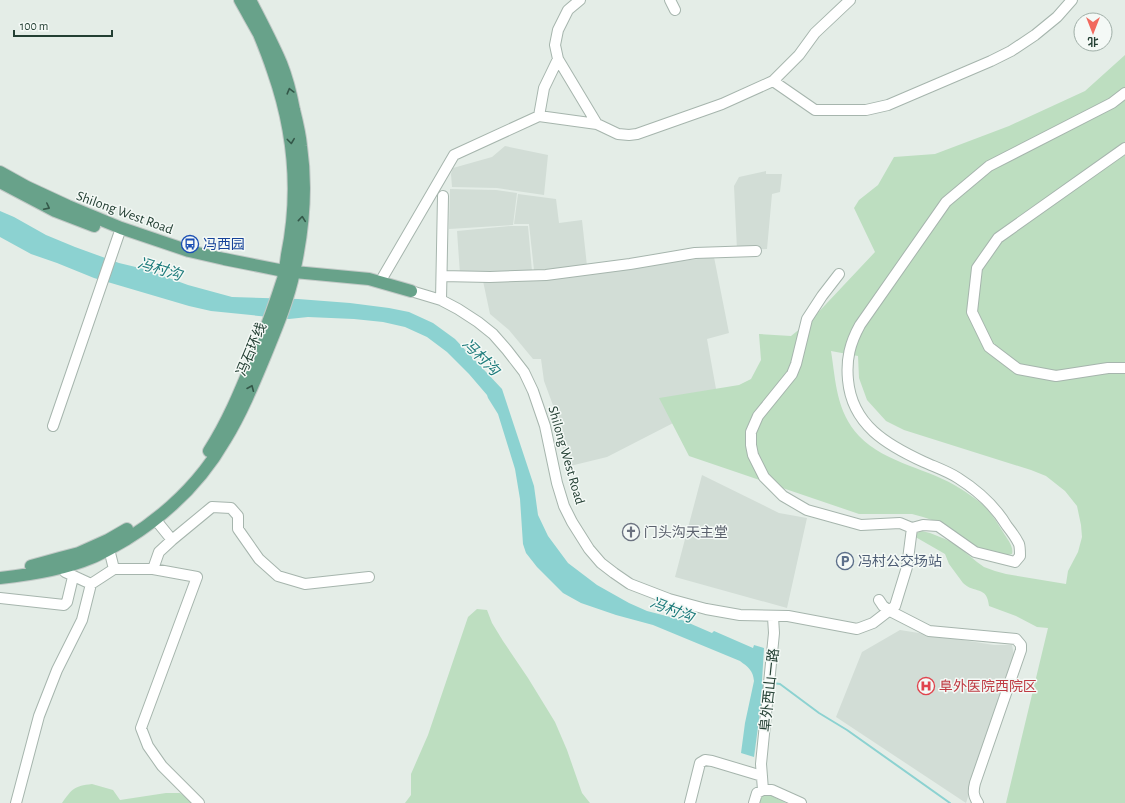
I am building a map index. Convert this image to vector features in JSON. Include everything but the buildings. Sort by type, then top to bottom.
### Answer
[{"type":"main road","name":"冯石环线","points":[[240,0],[259,35],[270,61],[280,93],[290,136],[294,171],[294,189],[288,275]]},
{"type":"main road","name":"冯石环线","points":[[0,570],[90,558],[130,537],[156,519],[198,480],[211,463],[226,440],[248,397],[299,245],[303,200],[303,168],[300,138],[286,76],[250,0]]},
{"type":"main road","name":"Shilong West Road","points":[[0,172],[27,187],[120,232]]},
{"type":"main road","name":"Shilong West Road","points":[[0,182],[55,211],[120,232],[189,251],[288,275],[411,291]]},
{"type":"main road","name":"Shilong West Road","points":[[288,275],[369,279],[411,291]]},
{"type":"main road","name":"冯石环线","points":[[0,578],[16,576],[61,562],[79,554],[121,533],[161,505],[185,482],[202,462],[217,438],[273,324]]},
{"type":"street","points":[[580,0],[568,10],[558,30],[555,45],[558,59],[596,124]]},
{"type":"street","points":[[670,0],[675,10]]},
{"type":"street","points":[[380,282],[454,155],[539,116],[596,124],[618,134],[629,135],[637,134],[722,104],[773,81],[799,55],[815,33],[850,0]]},
{"type":"street","points":[[773,81],[815,110],[866,110],[888,105],[1011,51],[1035,35],[1057,16],[1072,0]]},
{"type":"street","points":[[539,116],[544,88],[558,59]]},
{"type":"street","points":[[839,274],[807,319],[796,364],[792,374],[758,416],[751,432],[750,445],[752,455],[764,476],[783,496],[807,510],[861,525],[900,524],[912,528],[923,525],[938,526],[975,552],[1015,562],[1020,556],[1019,544],[1003,518],[990,503],[969,485],[958,478],[883,440],[861,417],[853,402],[849,390],[848,357],[851,344],[860,324],[946,202],[988,166],[1112,103],[1125,93]]},
{"type":"street","points":[[1125,148],[998,238],[977,268],[972,312],[989,347],[1018,369],[1056,376],[1108,368],[1125,368]]},
{"type":"street","points":[[441,300],[444,196]]},
{"type":"street","points":[[53,426],[120,232]]},
{"type":"street","points":[[442,276],[490,277],[546,275],[630,264],[695,253],[756,251]]},
{"type":"street","name":"Shilong West Road","points":[[411,291],[441,300],[458,309],[493,334],[508,350],[524,372],[533,391],[545,426],[557,483],[564,506],[572,522],[589,549],[614,573],[630,584],[669,599],[740,616],[788,616],[857,629],[873,623],[890,611]]},
{"type":"street","points":[[153,569],[159,552],[212,507],[231,508],[238,516],[238,529],[259,560],[278,576],[305,584],[369,577]]},
{"type":"street","points":[[156,519],[172,540]]},
{"type":"street","points":[[890,611],[895,606],[907,567],[912,528]]},
{"type":"street","points":[[109,549],[114,569]]},
{"type":"street","points":[[61,562],[65,572],[91,584]]},
{"type":"street","points":[[16,803],[38,716],[57,670],[82,620],[91,584],[114,569],[153,569],[197,577],[142,728],[148,746],[162,766],[199,803]]},
{"type":"street","points":[[0,598],[64,605],[67,602],[73,577]]},
{"type":"street","points":[[879,600],[883,606],[890,611],[929,631],[1016,640],[1021,645],[1021,650],[973,790],[974,796],[978,803]]},
{"type":"street","name":"阜外西山一路","points":[[764,790],[761,764],[770,683],[774,617]]},
{"type":"street","points":[[690,803],[700,763],[705,760],[762,776]]},
{"type":"street","points":[[754,803],[757,793],[764,790],[772,790],[801,803]]},
{"type":"shaded area","points":[[505,146],[548,155],[544,195],[497,188],[452,187],[451,174],[453,168],[492,157]]},
{"type":"shaded area","points":[[766,171],[766,174],[782,174],[780,192],[772,194],[767,249],[737,250],[734,186],[739,177]]},
{"type":"shaded area","points":[[450,189],[496,190],[517,193],[513,225],[449,229]]},
{"type":"shaded area","points":[[518,194],[556,199],[559,223],[582,220],[587,266],[534,270],[529,224],[514,224]]},
{"type":"shaded area","points":[[528,226],[532,271],[460,274],[457,231]]},
{"type":"shaded area","points":[[714,257],[729,333],[707,339],[718,400],[607,457],[566,467],[557,416],[544,381],[541,359],[533,359],[509,330],[490,314],[483,281],[545,278]]},
{"type":"shaded area","points":[[702,475],[779,513],[807,518],[787,608],[675,577]]},
{"type":"shaded area","name":"阜外医院西院区","points":[[900,630],[994,645],[1012,645],[1014,655],[966,803],[836,717],[862,652]]},
{"type":"green space","points":[[1125,55],[1125,803],[1006,803],[1048,628],[1037,627],[1016,616],[989,606],[988,599],[983,592],[971,588],[963,583],[949,564],[945,554],[912,535],[922,531],[945,539],[955,544],[984,567],[995,571],[1066,584],[1068,571],[1078,552],[1082,537],[1077,506],[1065,491],[1046,476],[1031,470],[904,430],[886,421],[867,400],[859,378],[858,356],[831,351],[838,396],[841,406],[851,426],[859,436],[882,453],[895,460],[949,482],[978,500],[988,510],[1008,540],[1011,545],[1012,554],[1008,555],[975,547],[932,520],[923,517],[912,514],[859,514],[689,456],[659,398],[739,385],[751,379],[761,360],[759,334],[791,336],[811,320],[875,252],[854,208],[859,200],[878,185],[894,157],[935,154],[1009,126],[1085,91]]},
{"type":"green space","points":[[477,609],[487,610],[492,623],[555,722],[567,750],[582,793],[590,803],[405,803],[411,795],[411,774],[428,735],[468,617]]},
{"type":"green space","points":[[92,784],[113,790],[120,800],[166,793],[180,793],[193,803],[62,803],[68,794],[77,787]]},
{"type":"green space","points":[[762,794],[772,796],[786,803],[759,803]]},
{"type":"water","points":[[0,211],[46,235],[75,247],[188,285],[232,297],[298,299],[389,308],[409,312],[433,323],[455,339],[502,389],[534,486],[538,515],[548,536],[568,563],[597,585],[629,603],[647,611],[682,620],[712,633],[714,631],[753,648],[754,645],[764,648],[762,681],[764,682],[754,757],[741,753],[745,723],[754,681],[753,674],[748,667],[740,661],[653,625],[616,615],[581,603],[563,593],[537,567],[526,553],[523,544],[520,499],[515,469],[498,414],[487,395],[469,374],[447,352],[427,337],[405,327],[383,322],[308,317],[289,319],[211,311],[94,278],[31,254],[0,237]]},
{"type":"waterway","points":[[773,683],[780,684],[819,713],[847,730],[950,803]]},
{"type":"place","name":"冯西园","points":[[190,244]]},
{"type":"place","name":"门头沟天主堂","points":[[631,532]]},
{"type":"place","name":"冯村公交场站","points":[[845,561]]},
{"type":"place","name":"阜外医院西院区","points":[[926,686]]},
{"type":"water label","name":"冯村沟","points":[[160,269]]},
{"type":"water label","name":"冯村沟","points":[[481,357]]},
{"type":"water label","name":"冯村沟","points":[[672,610]]}]
